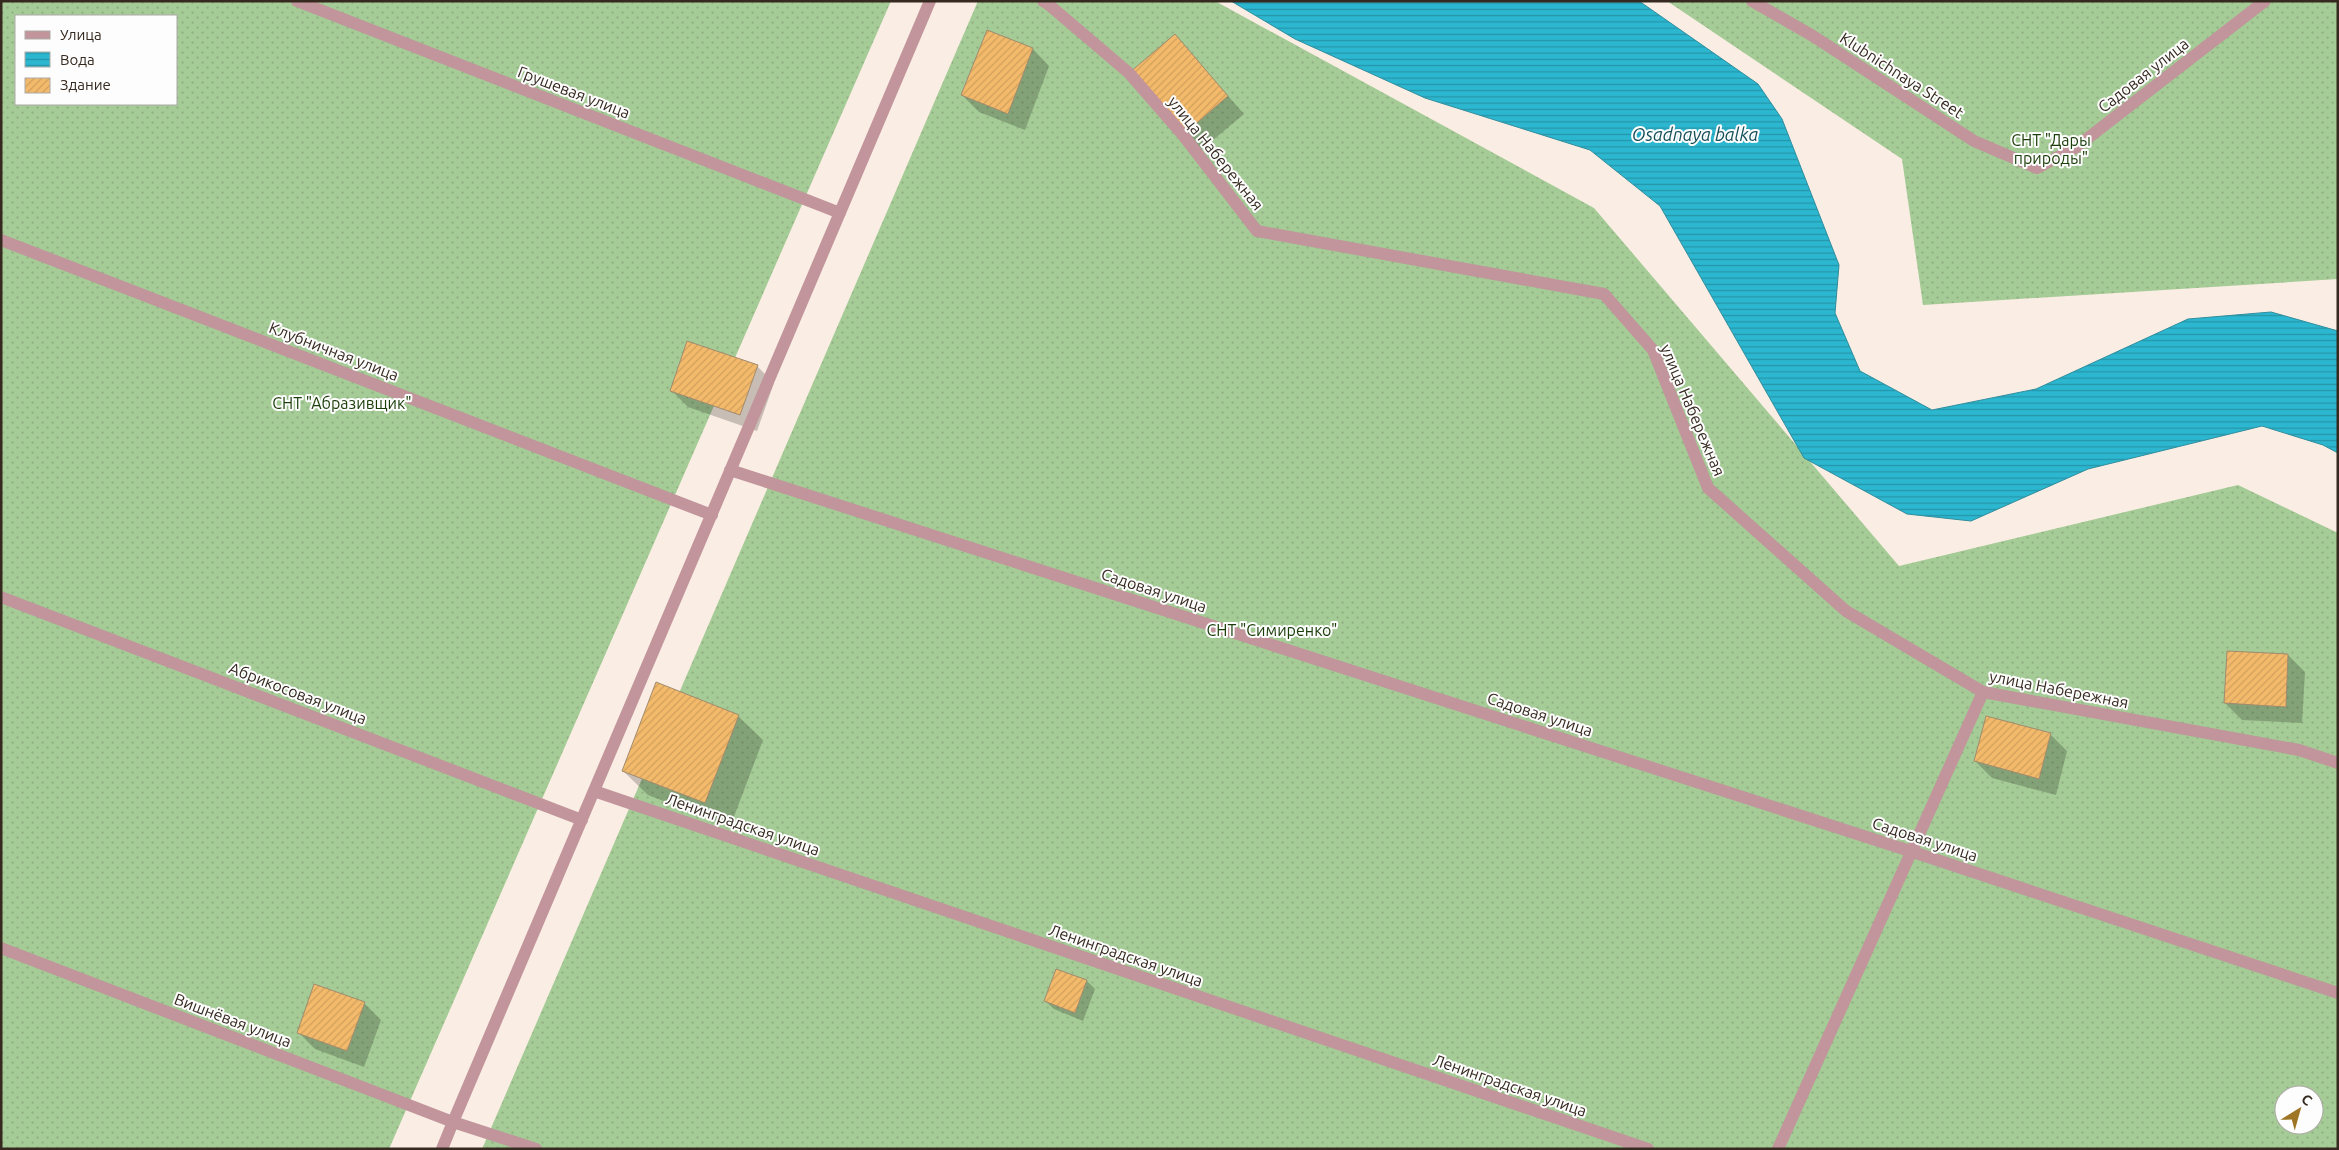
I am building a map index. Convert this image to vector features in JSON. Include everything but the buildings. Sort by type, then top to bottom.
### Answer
[{"type":"street","name":"Грушевая улица","points":[[297,1],[840,213]]},
{"type":"street","points":[[442,1149],[930,1]]},
{"type":"street","name":"улица Набережная","points":[[1043,1],[1129,73],[1183,135],[1257,231],[1604,294],[1653,350],[1708,488],[1846,611],[1983,692],[2299,750],[2338,763]]},
{"type":"street","name":"Klubnichnaya Street","points":[[1752,1],[1813,36],[1974,142],[2037,168]]},
{"type":"street","name":"Садовая улица","points":[[2037,168],[2075,148],[2265,1]]},
{"type":"street","name":"Клубничная улица","points":[[1,240],[712,515]]},
{"type":"street","name":"Садовая улица","points":[[730,470],[1913,852],[2338,993]]},
{"type":"street","name":"Абрикосовая улица","points":[[1,597],[582,820]]},
{"type":"street","points":[[1778,1149],[1913,852],[1983,692]]},
{"type":"street","name":"Ленинградская улица","points":[[594,791],[1648,1149]]},
{"type":"street","name":"Вишнёвая улица","points":[[1,948],[453,1122],[536,1149]]},
{"type":"green space","name":"СНТ \"Абразивщик\"","points":[[1,1],[891,1],[389,1149],[1,1149]]},
{"type":"green space","name":"СНТ \"Симиренко\"","points":[[978,1],[1215,1],[1594,208],[1899,566],[2238,485],[2338,533],[2338,1149],[482,1149]]},
{"type":"green space","name":"СНТ \"Дары природы\"","points":[[1667,1],[2338,1],[2338,279],[1923,305],[1902,159]]},
{"type":"water","name":"Osadnaya balka","points":[[1231,1],[1639,1],[1758,84],[1782,119],[1839,265],[1835,313],[1860,371],[1932,410],[2036,389],[2188,319],[2271,312],[2338,331],[2338,453],[2323,445],[2262,426],[2088,469],[1971,521],[1907,514],[1804,458],[1660,206],[1590,150],[1425,98],[1295,39]]}]
